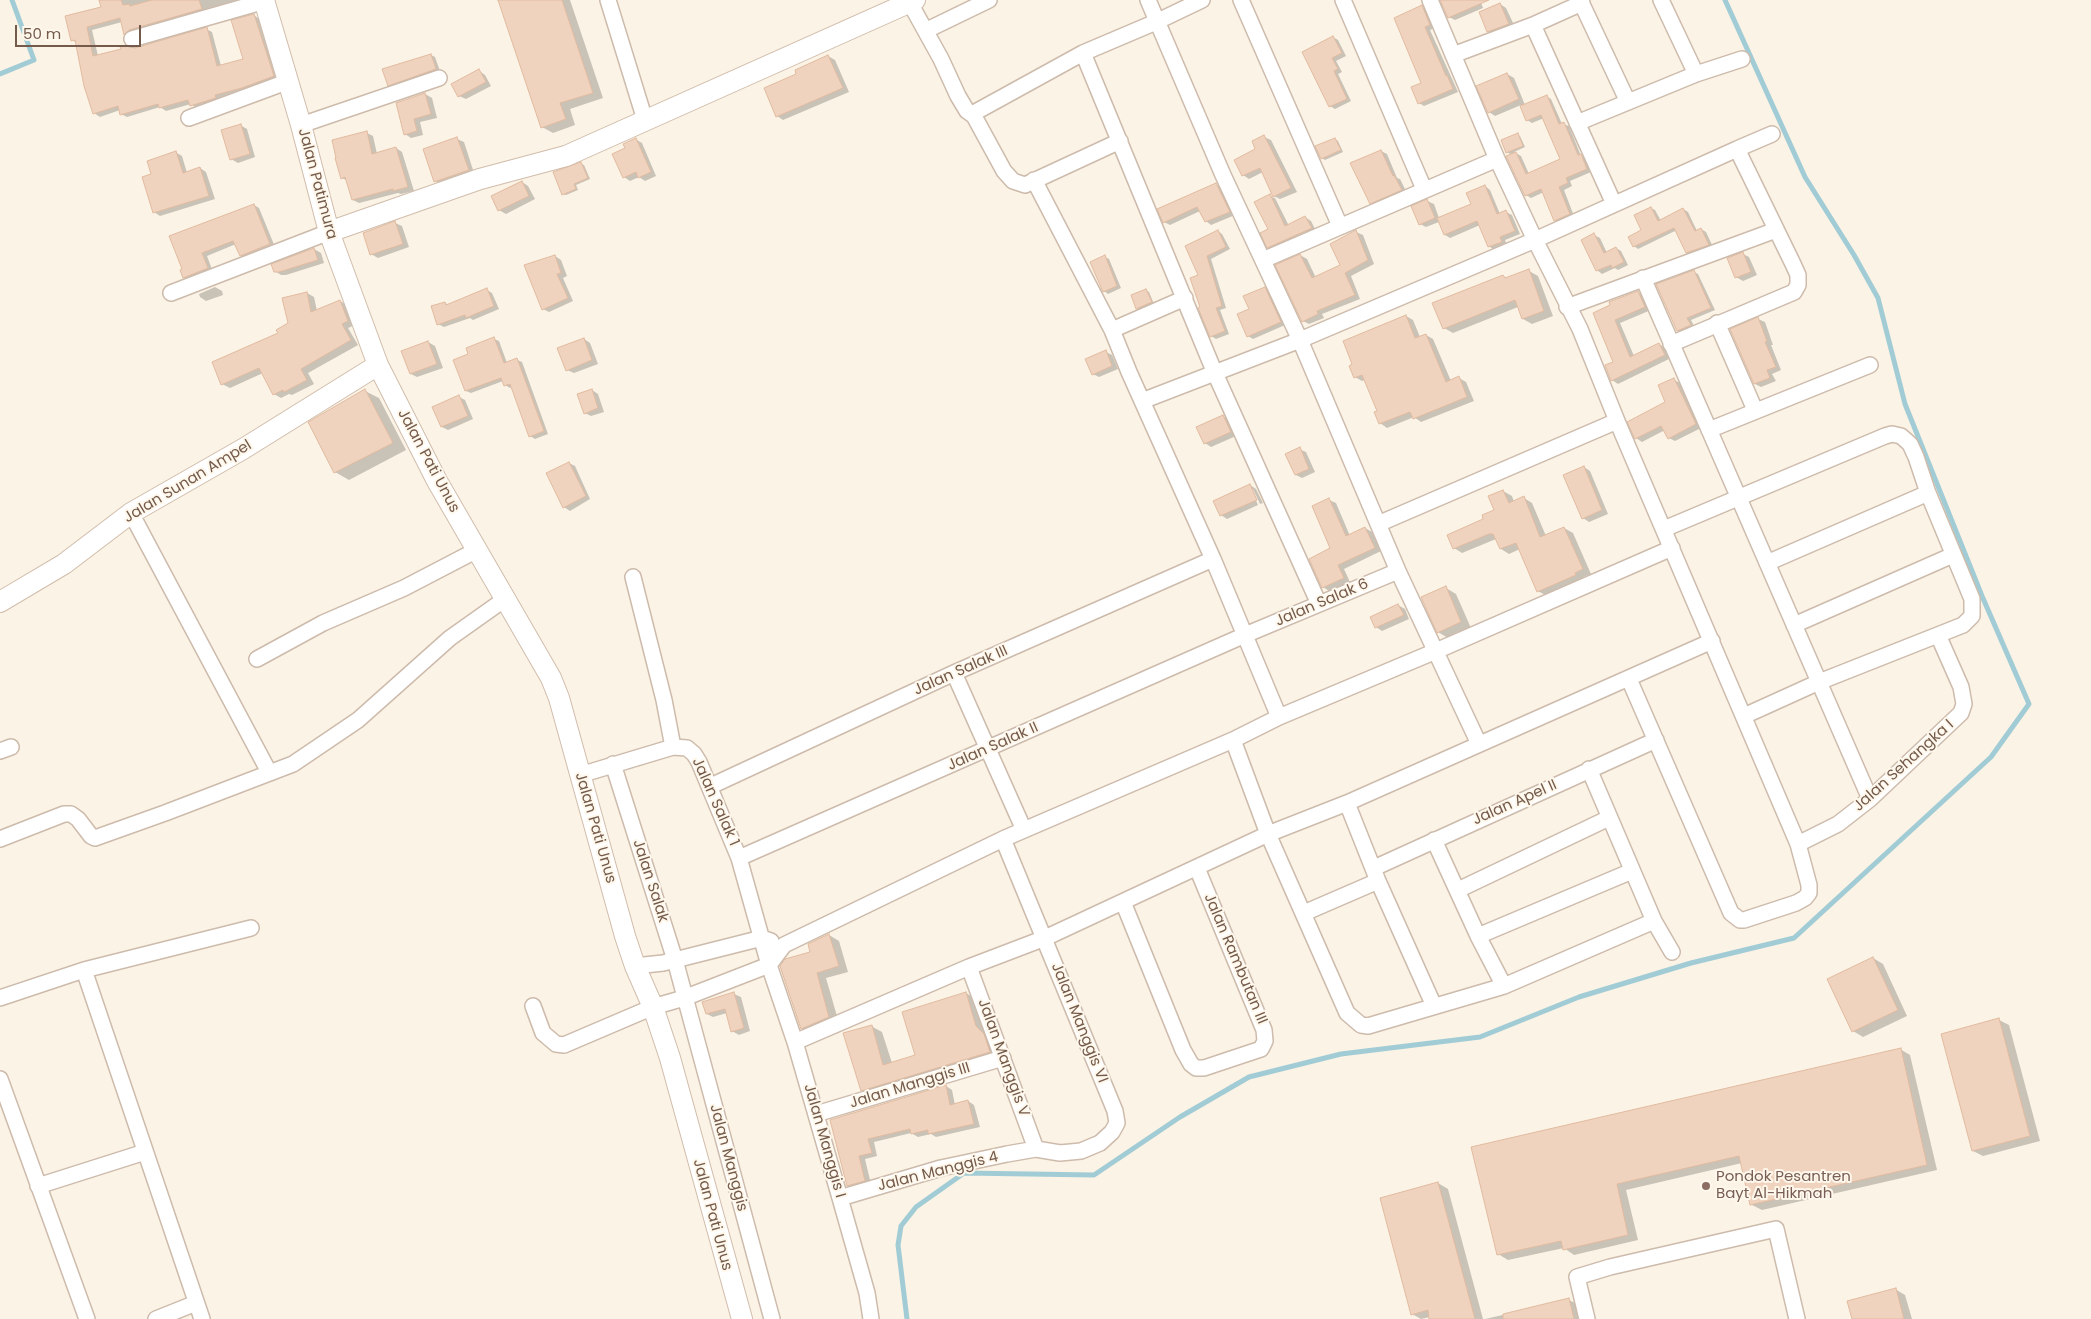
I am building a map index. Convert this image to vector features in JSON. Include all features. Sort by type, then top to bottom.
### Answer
[{"type":"main road","name":"Jalan Patimura","points":[[264,1],[289,81],[329,232],[378,365]]},
{"type":"main road","points":[[329,232],[487,178],[566,156],[912,1]]},
{"type":"main road","name":"Jalan Sunan Ampel","points":[[0,602],[64,564],[131,513],[243,449],[378,365]]},
{"type":"main road","name":"Jalan Pati Unus","points":[[378,365],[437,481],[551,678],[559,698],[597,769],[625,936],[656,964],[668,1003],[670,1058],[742,1319]]},
{"type":"street","points":[[608,0],[645,120]]},
{"type":"street","points":[[926,30],[989,0]]},
{"type":"street","points":[[1148,0],[1223,175],[1300,340],[1398,571],[1479,744]]},
{"type":"street","points":[[972,114],[1084,53],[1202,0]]},
{"type":"street","points":[[1241,0],[1340,226]]},
{"type":"street","points":[[1343,0],[1424,189]]},
{"type":"street","points":[[1430,0],[1497,159],[1534,240],[1580,329],[1617,421],[1798,844],[1809,885],[1809,893],[1805,898],[1796,903],[1744,920],[1735,917],[1727,906],[1629,679]]},
{"type":"street","points":[[1660,0],[1696,74]]},
{"type":"street","points":[[132,40],[264,1]]},
{"type":"street","points":[[912,1],[958,96],[967,111],[972,114],[1008,176],[1013,181],[1025,185],[1120,141]]},
{"type":"street","points":[[1453,55],[1533,25],[1581,2],[1628,102]]},
{"type":"street","points":[[1533,25],[1614,204]]},
{"type":"street","points":[[1084,53],[1214,372],[1319,604]]},
{"type":"street","points":[[1577,123],[1696,74],[1742,59]]},
{"type":"street","points":[[301,125],[439,78]]},
{"type":"street","points":[[189,118],[289,81]]},
{"type":"street","points":[[1142,401],[1300,340],[1534,240],[1772,134]]},
{"type":"street","points":[[1671,344],[1794,292],[1797,288],[1798,274],[1737,149]]},
{"type":"street","points":[[1263,260],[1497,159]]},
{"type":"street","points":[[1034,180],[1112,330],[1213,559],[1279,717]]},
{"type":"street","points":[[1567,307],[1776,230]]},
{"type":"street","points":[[171,293],[329,232]]},
{"type":"street","points":[[1643,278],[1870,799]]},
{"type":"street","points":[[1112,330],[1184,298]]},
{"type":"street","points":[[1717,323],[1755,410]]},
{"type":"street","points":[[1709,430],[1870,365]]},
{"type":"street","points":[[1378,524],[1617,421]]},
{"type":"street","points":[[1664,529],[1885,436],[1892,434],[1901,436],[1910,444],[1972,599],[1973,611],[1969,620],[1938,635],[1819,682],[1744,716]]},
{"type":"street","points":[[1767,563],[1928,493]]},
{"type":"street","points":[[131,513],[269,772]]},
{"type":"street","points":[[533,1006],[543,1033],[556,1044],[564,1045],[769,965],[784,945],[1003,839],[1233,740],[1279,717],[1672,548]]},
{"type":"street","points":[[257,659],[323,623],[404,588],[477,550]]},
{"type":"street","points":[[1794,624],[1953,555]]},
{"type":"street","name":"Jalan Salak III","points":[[711,786],[954,673],[1213,559]]},
{"type":"street","name":"Jalan Salak 6","points":[[1245,635],[1398,571]]},
{"type":"street","points":[[633,577],[664,700],[673,747]]},
{"type":"street","points":[[0,839],[64,814],[70,814],[78,819],[91,836],[95,838],[293,764],[358,720],[450,638],[505,599]]},
{"type":"street","name":"Jalan Salak II","points":[[739,858],[1245,635]]},
{"type":"street","name":"Jalan Sehangka I","points":[[1798,844],[1838,824],[1870,799],[1961,713],[1964,704],[1961,687],[1938,635]]},
{"type":"street","points":[[795,1042],[969,967],[1045,938],[1268,834],[1347,803],[1629,679],[1712,640]]},
{"type":"street","points":[[954,673],[1024,830]]},
{"type":"street","points":[[1233,740],[1268,834],[1346,1013],[1360,1025],[1368,1026],[1504,986],[1654,921]]},
{"type":"street","name":"Jalan Apel II","points":[[1304,914],[1376,875],[1434,840],[1656,740]]},
{"type":"street","name":"Jalan Salak 1","points":[[597,769],[673,747],[687,748],[694,754],[711,786],[739,858],[769,965]]},
{"type":"street","name":"Jalan Salak","points":[[597,769],[668,1003]]},
{"type":"street","points":[[1589,769],[1654,921],[1672,952]]},
{"type":"street","points":[[1347,803],[1376,875],[1434,1006]]},
{"type":"street","points":[[1458,890],[1609,818]]},
{"type":"street","name":"Jalan Manggis VI","points":[[1003,839],[1116,1111],[1117,1123],[1112,1132],[1100,1143],[1081,1151],[1060,1152],[1036,1149]]},
{"type":"street","points":[[1434,840],[1478,936],[1504,986]]},
{"type":"street","name":"Jalan Rambutan III","points":[[1123,902],[1183,1050],[1191,1064],[1196,1068],[1204,1068],[1261,1049],[1265,1041],[1264,1030],[1197,868]]},
{"type":"street","points":[[1478,936],[1632,871]]},
{"type":"street","points":[[0,998],[84,970],[251,928]]},
{"type":"street","points":[[656,964],[762,938],[784,945]]},
{"type":"street","name":"Jalan Manggis I","points":[[769,965],[795,1042],[816,1114],[867,1293],[871,1319]]},
{"type":"street","name":"Jalan Manggis V","points":[[969,967],[1036,1149]]},
{"type":"street","points":[[84,970],[202,1319]]},
{"type":"street","name":"Jalan Manggis","points":[[668,1003],[772,1319]]},
{"type":"street","name":"Jalan Manggis III","points":[[816,1114],[1003,1058]]},
{"type":"street","points":[[0,1079],[88,1319]]},
{"type":"street","name":"Jalan Manggis 4","points":[[840,1198],[940,1168],[1036,1149]]},
{"type":"street","points":[[38,1186],[145,1152]]},
{"type":"street","points":[[1587,1319],[1577,1277],[1610,1267],[1776,1229],[1797,1319]]},
{"type":"street","points":[[156,1319],[196,1303]]},
{"type":"building","points":[[99,0],[121,0],[123,5],[129,4],[130,6],[152,0],[199,0],[202,9],[129,30],[124,35],[120,18],[87,27],[93,56],[121,49],[120,47],[135,48],[207,27],[217,66],[243,59],[231,20],[254,14],[274,76],[242,88],[215,95],[216,98],[190,106],[188,100],[159,108],[158,104],[120,115],[118,106],[93,114],[84,86],[75,40],[71,41],[65,16],[101,7]]},
{"type":"building","points":[[498,0],[562,0],[593,93],[560,103],[566,119],[541,128]]},
{"type":"building","points":[[1440,0],[1489,0],[1448,18]]},
{"type":"building","points":[[1500,3],[1509,24],[1487,32],[1479,12]]},
{"type":"building","points":[[1422,5],[1430,25],[1425,27],[1453,89],[1418,104],[1411,87],[1421,83],[1394,18]]},
{"type":"building","points":[[1333,36],[1342,53],[1332,58],[1338,69],[1334,71],[1347,99],[1329,107],[1302,52]]},
{"type":"building","points":[[431,54],[436,69],[388,86],[382,69]]},
{"type":"building","points":[[828,55],[843,88],[776,117],[764,88],[796,74],[795,70]]},
{"type":"building","points":[[479,69],[486,82],[458,97],[451,84]]},
{"type":"building","points":[[1507,73],[1519,99],[1488,113],[1476,86]]},
{"type":"building","points":[[425,93],[431,114],[414,119],[417,131],[404,135],[396,103]]},
{"type":"building","points":[[1547,95],[1559,124],[1564,122],[1578,155],[1581,154],[1587,169],[1566,178],[1568,183],[1559,187],[1570,214],[1554,221],[1541,189],[1525,196],[1506,156],[1516,152],[1526,174],[1560,159],[1541,115],[1526,121],[1520,106]]},
{"type":"building","points":[[241,124],[250,154],[230,160],[221,130]]},
{"type":"building","points":[[367,131],[372,154],[396,147],[408,187],[352,200],[345,177],[341,179],[332,140]]},
{"type":"building","points":[[1518,133],[1523,146],[1506,153],[1501,140]]},
{"type":"building","points":[[1264,135],[1291,188],[1273,197],[1260,168],[1242,176],[1234,160],[1255,149],[1252,141]]},
{"type":"building","points":[[457,137],[469,170],[434,182],[423,149]]},
{"type":"building","points":[[636,138],[651,172],[638,178],[636,172],[623,178],[612,154],[625,148],[623,144]]},
{"type":"building","points":[[1335,138],[1341,150],[1321,159],[1315,146]]},
{"type":"building","points":[[1381,150],[1402,190],[1370,204],[1350,163]]},
{"type":"building","points":[[176,151],[183,173],[200,167],[209,196],[153,213],[142,177],[151,174],[147,161]]},
{"type":"building","points":[[581,162],[588,178],[574,184],[576,189],[562,195],[553,172]]},
{"type":"building","points":[[522,181],[529,196],[498,211],[491,196]]},
{"type":"building","points":[[1216,183],[1230,212],[1205,222],[1197,207],[1163,223],[1157,209]]},
{"type":"building","points":[[1485,185],[1497,214],[1506,210],[1515,231],[1500,237],[1502,242],[1488,247],[1477,221],[1444,235],[1437,218],[1471,204],[1466,193]]},
{"type":"building","points":[[1270,194],[1285,226],[1305,216],[1312,228],[1267,248],[1260,233],[1268,229],[1254,202]]},
{"type":"building","points":[[1427,199],[1435,218],[1419,225],[1411,206]]},
{"type":"building","points":[[254,204],[270,244],[240,256],[233,241],[202,253],[208,268],[183,278],[180,270],[182,269],[169,236]]},
{"type":"building","points":[[1651,207],[1658,221],[1683,208],[1695,231],[1701,228],[1709,245],[1686,253],[1674,228],[1633,247],[1628,237],[1641,230],[1634,215]]},
{"type":"building","points":[[395,221],[403,244],[370,255],[363,233]]},
{"type":"building","points":[[1218,230],[1226,247],[1207,256],[1222,306],[1216,308],[1225,331],[1210,337],[1198,308],[1200,307],[1190,278],[1198,275],[1185,246]]},
{"type":"building","points":[[1356,230],[1368,260],[1345,273],[1355,295],[1317,311],[1318,314],[1302,322],[1275,265],[1300,254],[1312,278],[1340,265],[1330,244]]},
{"type":"building","points":[[1594,233],[1604,253],[1616,247],[1624,262],[1612,268],[1611,265],[1596,271],[1581,240]]},
{"type":"building","points":[[314,248],[318,260],[274,272],[271,264]]},
{"type":"building","points":[[1743,252],[1751,272],[1735,278],[1727,258]]},
{"type":"building","points":[[555,255],[561,273],[557,274],[568,298],[542,310],[524,265]]},
{"type":"building","points":[[1105,255],[1117,286],[1103,292],[1090,262]]},
{"type":"building","points":[[1529,269],[1544,311],[1522,319],[1515,300],[1443,329],[1432,303],[1503,275],[1505,278]]},
{"type":"building","points":[[1694,270],[1711,308],[1687,318],[1691,325],[1677,331],[1656,284]]},
{"type":"building","points":[[1265,287],[1281,322],[1247,337],[1237,314],[1249,309],[1243,296]]},
{"type":"building","points":[[487,288],[494,306],[466,318],[465,315],[437,325],[431,306],[445,302],[446,305]]},
{"type":"building","points":[[1146,289],[1152,302],[1136,309],[1131,295]]},
{"type":"building","points":[[1638,291],[1645,307],[1615,320],[1630,357],[1659,343],[1665,355],[1611,381],[1605,365],[1613,362],[1593,313],[1610,305],[1609,302]]},
{"type":"building","points":[[307,292],[311,312],[340,300],[348,321],[342,324],[351,340],[301,369],[307,380],[284,392],[283,390],[273,395],[259,368],[221,385],[212,362],[278,333],[276,330],[288,323],[282,298]]},
{"type":"building","points":[[1406,315],[1415,338],[1426,334],[1446,382],[1459,376],[1467,397],[1413,419],[1410,412],[1379,424],[1374,412],[1377,411],[1362,375],[1354,378],[1349,366],[1352,364],[1343,341]]},
{"type":"building","points":[[1758,317],[1767,341],[1765,342],[1776,367],[1767,370],[1770,378],[1754,384],[1730,329]]},
{"type":"building","points":[[494,337],[504,363],[517,358],[544,431],[529,437],[510,384],[504,386],[501,378],[465,391],[453,360],[468,354],[466,348]]},
{"type":"building","points":[[584,338],[592,360],[566,371],[557,348]]},
{"type":"building","points":[[428,341],[437,364],[410,374],[401,351]]},
{"type":"building","points":[[1106,350],[1112,366],[1092,375],[1085,359]]},
{"type":"building","points":[[1674,378],[1696,424],[1668,439],[1661,426],[1635,439],[1627,422],[1665,402],[1658,385]]},
{"type":"building","points":[[365,389],[393,443],[334,473],[308,422]]},
{"type":"building","points":[[592,389],[598,408],[584,414],[577,394]]},
{"type":"building","points":[[459,395],[468,416],[441,427],[432,407]]},
{"type":"building","points":[[1223,415],[1231,432],[1204,444],[1196,427]]},
{"type":"building","points":[[1300,447],[1309,469],[1295,475],[1285,454]]},
{"type":"building","points":[[569,462],[586,496],[563,508],[546,473]]},
{"type":"building","points":[[1584,466],[1602,510],[1582,519],[1563,475]]},
{"type":"building","points":[[1250,484],[1257,500],[1220,516],[1213,501]]},
{"type":"building","points":[[1503,490],[1509,503],[1524,496],[1540,537],[1564,527],[1583,569],[1575,573],[1576,575],[1537,592],[1516,543],[1500,549],[1493,534],[1489,534],[1453,549],[1447,535],[1483,519],[1482,515],[1494,510],[1488,496]]},
{"type":"building","points":[[1329,498],[1346,536],[1365,527],[1375,548],[1338,565],[1344,578],[1322,588],[1309,559],[1330,548],[1312,506]]},
{"type":"building","points":[[1446,586],[1461,622],[1437,633],[1421,597]]},
{"type":"building","points":[[1398,604],[1404,615],[1375,628],[1370,617]]},
{"type":"building","points":[[829,934],[839,966],[817,973],[829,1017],[801,1029],[780,966],[785,959],[810,952],[808,944]]},
{"type":"building","points":[[1873,957],[1898,1010],[1852,1032],[1827,979]]},
{"type":"building","points":[[734,992],[744,1028],[731,1032],[725,1009],[706,1014],[702,1002]]},
{"type":"building","points":[[966,992],[976,1026],[984,1034],[990,1052],[861,1091],[843,1033],[872,1025],[883,1065],[915,1055],[902,1012]]},
{"type":"building","points":[[1999,1018],[2030,1136],[1972,1151],[1941,1034]]},
{"type":"building","points":[[1901,1048],[1927,1165],[1750,1205],[1739,1156],[1617,1184],[1628,1235],[1563,1250],[1561,1241],[1497,1255],[1471,1147]]},
{"type":"building","points":[[946,1085],[950,1105],[968,1100],[974,1124],[928,1134],[928,1130],[911,1134],[910,1129],[868,1139],[872,1153],[859,1156],[865,1181],[847,1186],[830,1120]]},
{"type":"building","points":[[1438,1182],[1475,1319],[1429,1319],[1428,1310],[1411,1315],[1380,1198]]},
{"type":"building","points":[[1896,1288],[1904,1319],[1852,1319],[1847,1301]]},
{"type":"building","points":[[1569,1298],[1574,1319],[1503,1319],[1503,1314]]},
{"type":"waterway","points":[[0,74],[34,60],[12,0]]},
{"type":"waterway","points":[[907,1319],[898,1245],[901,1226],[916,1207],[964,1173],[1094,1175],[1180,1117],[1249,1077],[1341,1054],[1480,1037],[1579,997],[1691,963],[1794,938],[1991,757],[2029,704],[1982,596],[1905,404],[1878,298],[1854,255],[1805,177],[1725,0]]},
{"type":"place","name":"Pondok Pesantren Bayt Al-Hikmah","points":[[1706,1186]]}]
